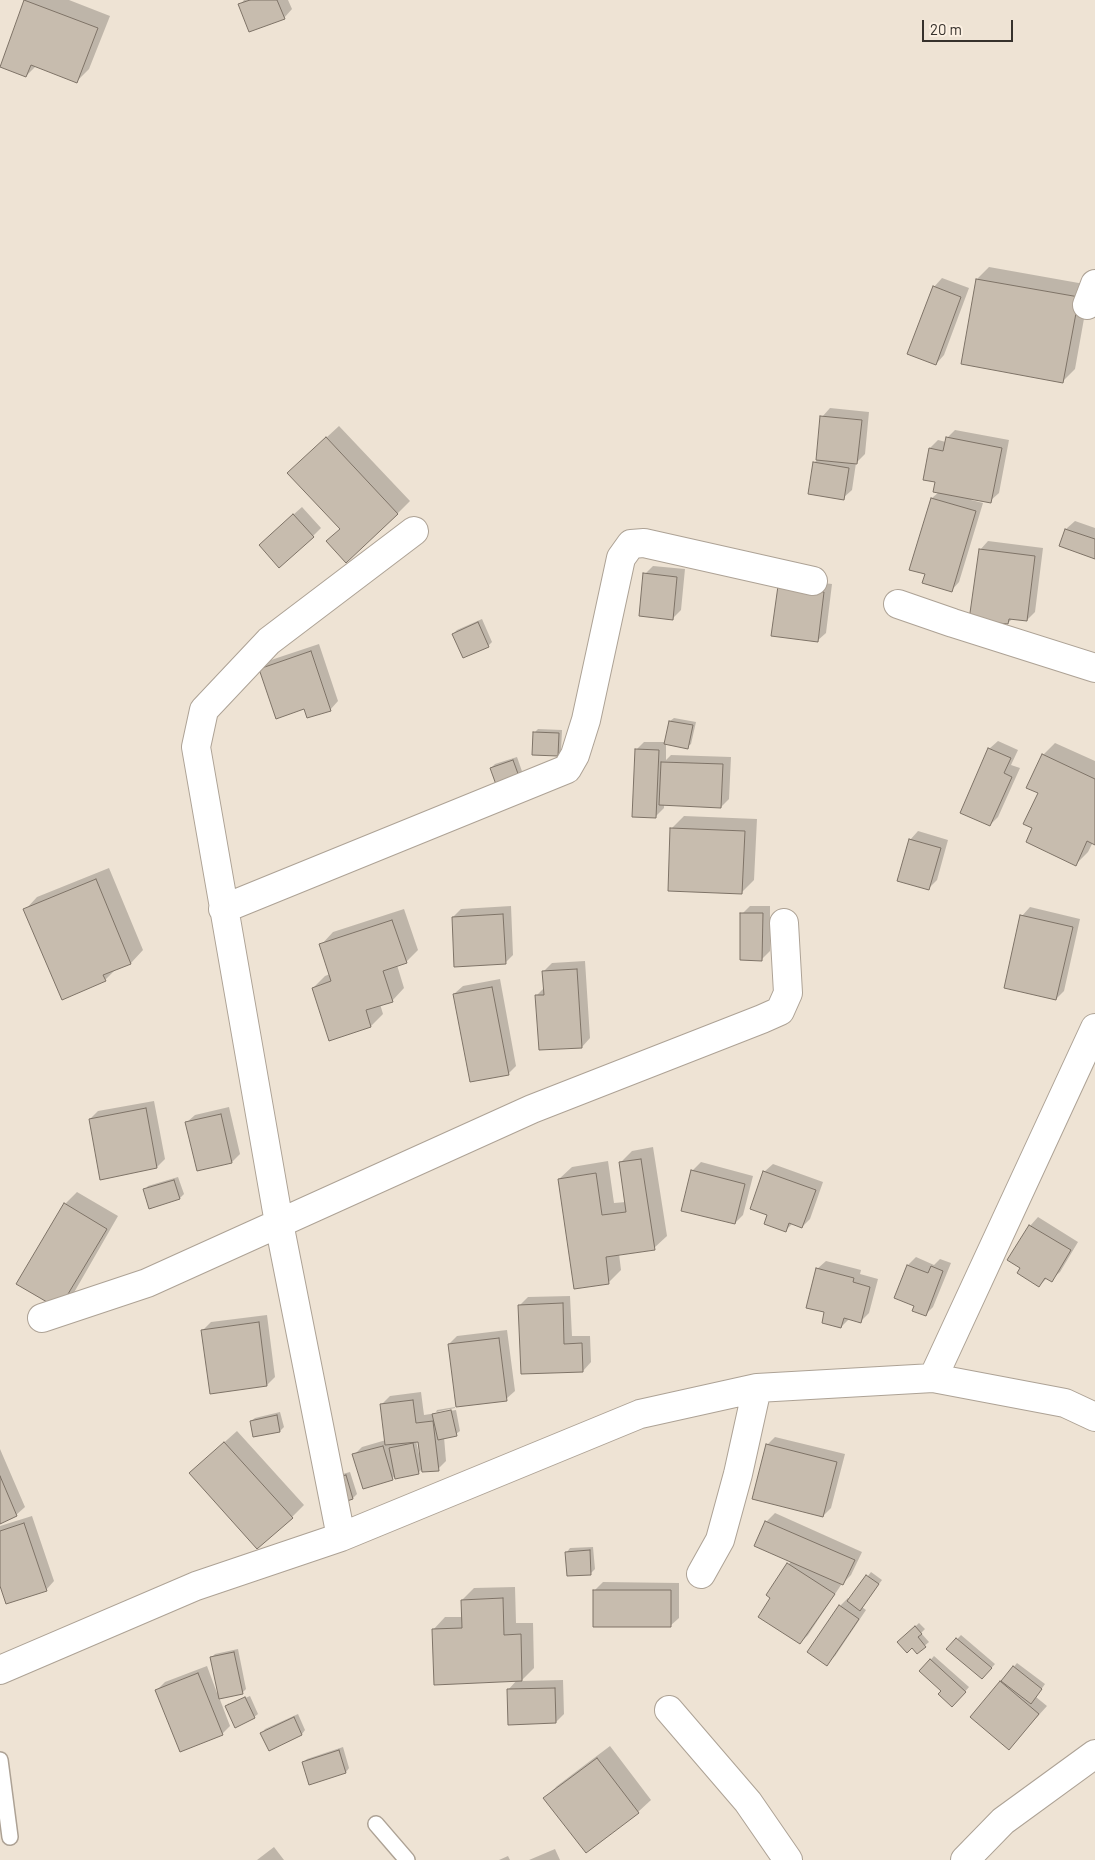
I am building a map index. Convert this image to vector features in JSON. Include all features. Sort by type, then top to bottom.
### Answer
[{"type":"street","points":[[341,1537],[279,1223],[196,747],[204,710],[269,641],[414,531]]},
{"type":"street","points":[[223,909],[567,769],[575,755],[586,720],[621,558],[631,544],[644,543],[813,581]]},
{"type":"street","points":[[898,604],[953,624],[1095,668]]},
{"type":"street","points":[[42,1318],[147,1283],[532,1109],[780,1011],[788,993],[784,923]]},
{"type":"street","points":[[933,1378],[1095,1028]]},
{"type":"street","points":[[0,1670],[196,1586],[341,1537],[640,1414],[757,1388],[933,1378],[1065,1403],[1095,1417]]},
{"type":"street","points":[[702,1574],[720,1540],[738,1474],[757,1388]]},
{"type":"street","points":[[669,1710],[748,1802],[788,1860]]},
{"type":"street","points":[[965,1860],[1003,1821],[1095,1754]]},
{"type":"lane","points":[[0,1760],[10,1837]]},
{"type":"lane","points":[[376,1824],[407,1860]]},
{"type":"building","points":[[24,0],[98,28],[77,83],[31,65],[26,77],[0,67]]},
{"type":"building","points":[[250,0],[277,0],[285,19],[249,32],[238,4]]},
{"type":"building","points":[[976,279],[1079,297],[1063,383],[961,364]]},
{"type":"building","points":[[933,286],[961,297],[936,365],[907,354]]},
{"type":"building","points":[[820,416],[862,420],[857,464],[816,460]]},
{"type":"building","points":[[326,437],[398,514],[346,563],[326,541],[340,529],[287,473]]},
{"type":"building","points":[[946,437],[1002,448],[991,503],[933,492],[935,482],[923,480],[929,448],[943,451]]},
{"type":"building","points":[[813,462],[849,468],[844,500],[808,494]]},
{"type":"building","points":[[931,498],[976,511],[952,592],[922,583],[925,574],[909,570]]},
{"type":"building","points":[[293,514],[314,537],[279,568],[259,545]]},
{"type":"building","points":[[1065,529],[1095,539],[1095,559],[1059,546]]},
{"type":"building","points":[[979,549],[1035,556],[1027,621],[1009,619],[1008,624],[969,620]]},
{"type":"building","points":[[643,573],[677,577],[673,620],[639,616]]},
{"type":"building","points":[[778,586],[824,592],[818,642],[771,636]]},
{"type":"building","points":[[478,622],[489,647],[463,658],[452,634]]},
{"type":"building","points":[[311,651],[331,711],[307,718],[304,709],[276,719],[259,669]]},
{"type":"building","points":[[669,721],[693,725],[688,749],[664,744]]},
{"type":"building","points":[[533,732],[559,733],[558,756],[532,755]]},
{"type":"building","points":[[988,748],[1011,758],[1004,773],[1012,777],[990,826],[960,813]]},
{"type":"building","points":[[635,749],[659,750],[656,818],[632,817]]},
{"type":"building","points":[[1042,754],[1095,779],[1095,845],[1087,841],[1076,866],[1026,842],[1032,828],[1023,824],[1038,793],[1026,788]]},
{"type":"building","points":[[513,760],[521,782],[498,790],[490,768]]},
{"type":"building","points":[[661,762],[723,764],[721,808],[659,805]]},
{"type":"building","points":[[670,828],[745,831],[742,894],[668,891]]},
{"type":"building","points":[[909,839],[941,848],[929,890],[897,881]]},
{"type":"building","points":[[96,879],[131,964],[103,975],[106,981],[62,1000],[23,909]]},
{"type":"building","points":[[740,913],[763,913],[762,961],[740,960]]},
{"type":"building","points":[[503,914],[506,964],[454,967],[452,917]]},
{"type":"building","points":[[1020,915],[1073,927],[1056,1000],[1004,988]]},
{"type":"building","points":[[392,920],[407,963],[383,971],[393,1002],[366,1010],[371,1027],[329,1041],[312,988],[331,981],[319,944]]},
{"type":"building","points":[[577,969],[582,1048],[539,1050],[535,995],[544,995],[542,971]]},
{"type":"building","points":[[492,987],[509,1075],[470,1082],[453,994]]},
{"type":"building","points":[[146,1108],[157,1168],[100,1180],[89,1119]]},
{"type":"building","points":[[221,1114],[232,1163],[197,1171],[185,1122]]},
{"type":"building","points":[[641,1159],[655,1250],[606,1257],[609,1284],[574,1289],[558,1179],[596,1173],[602,1215],[626,1212],[619,1162]]},
{"type":"building","points":[[691,1170],[745,1184],[735,1224],[681,1211]]},
{"type":"building","points":[[763,1171],[816,1190],[802,1228],[789,1223],[786,1232],[764,1224],[767,1215],[750,1209]]},
{"type":"building","points":[[174,1180],[180,1199],[149,1209],[143,1189]]},
{"type":"building","points":[[64,1203],[107,1229],[59,1309],[16,1284]]},
{"type":"building","points":[[1029,1225],[1071,1250],[1052,1282],[1045,1278],[1039,1287],[1017,1273],[1020,1268],[1007,1260]]},
{"type":"building","points":[[907,1265],[928,1273],[931,1266],[943,1271],[926,1316],[912,1311],[914,1306],[894,1298]]},
{"type":"building","points":[[816,1268],[854,1278],[853,1282],[870,1287],[861,1323],[844,1318],[841,1328],[822,1323],[824,1312],[806,1308]]},
{"type":"building","points":[[563,1303],[564,1344],[582,1343],[583,1372],[521,1374],[518,1305]]},
{"type":"building","points":[[259,1322],[267,1386],[210,1394],[201,1330]]},
{"type":"building","points":[[499,1338],[507,1401],[456,1407],[448,1344]]},
{"type":"building","points":[[413,1400],[416,1423],[433,1421],[439,1471],[422,1472],[418,1442],[385,1445],[380,1404]]},
{"type":"building","points":[[451,1410],[457,1436],[438,1440],[432,1414]]},
{"type":"building","points":[[277,1415],[280,1432],[253,1437],[250,1421]]},
{"type":"building","points":[[224,1442],[293,1518],[257,1549],[189,1473]]},
{"type":"building","points":[[413,1443],[419,1474],[395,1479],[389,1448]]},
{"type":"building","points":[[766,1444],[837,1462],[823,1517],[752,1499]]},
{"type":"building","points":[[383,1446],[393,1480],[363,1489],[352,1454]]},
{"type":"building","points":[[346,1475],[353,1499],[338,1504],[330,1480]]},
{"type":"building","points":[[0,1476],[17,1516],[0,1524]]},
{"type":"building","points":[[765,1521],[855,1560],[843,1585],[754,1546]]},
{"type":"building","points":[[24,1523],[47,1591],[6,1604],[0,1586],[0,1531]]},
{"type":"building","points":[[590,1550],[591,1575],[567,1576],[565,1552]]},
{"type":"building","points":[[787,1563],[835,1594],[800,1644],[758,1617],[770,1598],[766,1595]]},
{"type":"building","points":[[866,1575],[879,1584],[860,1611],[847,1601]]},
{"type":"building","points":[[593,1590],[671,1590],[671,1627],[593,1627]]},
{"type":"building","points":[[503,1598],[504,1635],[521,1634],[522,1681],[434,1685],[432,1629],[462,1628],[461,1600]]},
{"type":"building","points":[[839,1605],[859,1619],[827,1666],[807,1652]]},
{"type":"building","points":[[915,1626],[922,1634],[918,1637],[926,1647],[917,1654],[912,1648],[907,1653],[897,1642]]},
{"type":"building","points":[[956,1638],[992,1668],[982,1679],[946,1649]]},
{"type":"building","points":[[234,1652],[243,1694],[219,1699],[210,1657]]},
{"type":"building","points":[[930,1659],[966,1692],[952,1707],[938,1694],[941,1691],[919,1671]]},
{"type":"building","points":[[1013,1666],[1042,1689],[1031,1704],[1001,1681]]},
{"type":"building","points":[[198,1673],[223,1735],[180,1752],[155,1690]]},
{"type":"building","points":[[1000,1681],[1039,1714],[1009,1750],[970,1717]]},
{"type":"building","points":[[555,1688],[556,1723],[508,1725],[507,1689]]},
{"type":"building","points":[[245,1697],[255,1718],[235,1728],[225,1706]]},
{"type":"building","points":[[294,1717],[302,1735],[269,1751],[260,1733]]},
{"type":"building","points":[[339,1750],[346,1773],[309,1785],[302,1762]]},
{"type":"building","points":[[597,1758],[639,1813],[586,1853],[543,1798]]}]
